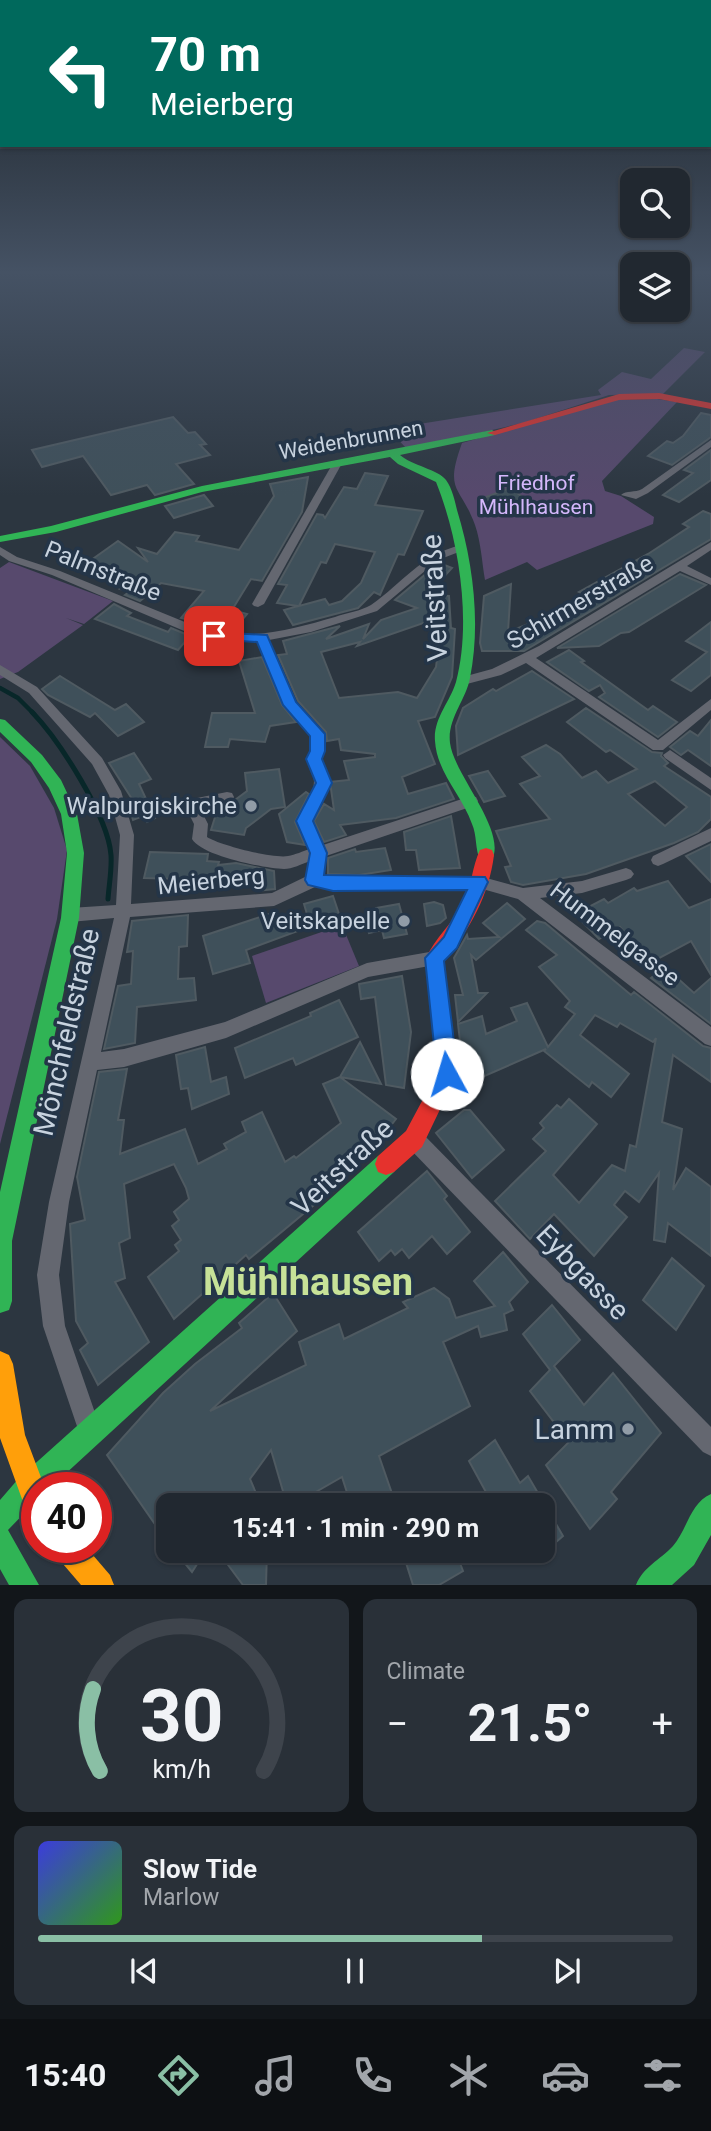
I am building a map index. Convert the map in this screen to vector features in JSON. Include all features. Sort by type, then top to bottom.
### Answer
[{"type":"street","name":"Weidenbrunnen","points":[[0,539],[46,533],[201,489],[393,454],[516,428],[619,397],[659,396],[711,406]]},
{"type":"street","points":[[626,495],[636,496],[645,491],[711,443]]},
{"type":"street","name":"Veitstraße","points":[[47,1472],[414,1139],[447,1074],[435,958],[451,943],[479,882],[486,844],[471,801],[445,759],[442,732],[463,681],[467,651],[458,525],[441,480],[402,462],[393,454]]},
{"type":"street","points":[[258,604],[336,465]]},
{"type":"street","name":"Schirmerstraße","points":[[463,681],[491,676],[527,658],[681,567],[711,545]]},
{"type":"street","name":"Palmstraße","points":[[0,551],[13,559],[56,573],[193,630],[214,636],[262,638],[307,629],[373,609],[434,558],[460,548]]},
{"type":"street","points":[[681,567],[711,582]]},
{"type":"street","points":[[262,638],[290,705],[317,734],[318,751],[314,759],[324,783],[320,796],[304,821],[319,853],[314,880],[333,884],[479,882],[523,894],[582,887],[626,874]]},
{"type":"street","points":[[527,658],[711,785]]},
{"type":"street","name":"Mönchfeldstraße","points":[[0,669],[33,690],[66,723],[97,761],[116,795],[127,835],[124,912],[59,1202],[48,1276],[54,1326],[90,1434]]},
{"type":"street","points":[[664,751],[711,704]]},
{"type":"street","name":"Mönchfeldstraße","points":[[0,724],[42,761],[73,821],[78,848],[70,915],[0,1243],[0,1301]]},
{"type":"street","points":[[227,797],[197,803],[194,810],[201,824],[199,839],[211,847],[286,863],[471,801]]},
{"type":"street","points":[[658,860],[711,834]]},
{"type":"street","name":"Meierberg","points":[[70,915],[275,899],[314,880]]},
{"type":"street","name":"Hummelgasse","points":[[523,894],[711,1038]]},
{"type":"street","points":[[89,1062],[124,1058],[226,1030],[367,970],[435,958]]},
{"type":"street","name":"Eybgasse","points":[[414,1139],[711,1444]]},
{"type":"street","points":[[0,1364],[3,1395],[25,1472]]},
{"type":"street","name":"Veitstraße","points":[[0,1520],[21,1497]]},
{"type":"street","points":[[650,1585],[684,1555],[711,1508]]},
{"type":"street","points":[[0,1541],[25,1585]]},
{"type":"street","points":[[81,1563],[100,1585]]},
{"type":"green space","points":[[684,348],[705,352],[663,394],[609,395],[523,423],[407,449],[388,429],[601,395],[598,390],[622,372],[651,379]]},
{"type":"green space","name":"Friedhof Mühlhausen","points":[[657,399],[677,402],[602,481],[605,491],[621,496],[654,517],[653,524],[537,570],[527,562],[485,580],[477,532],[454,480],[462,443],[611,400]]},
{"type":"green space","points":[[9,562],[113,601],[84,624],[66,618],[83,625],[18,672],[0,679],[0,568]]},
{"type":"green space","points":[[0,737],[30,766],[54,808],[67,850],[57,919],[0,1144]]},
{"type":"green space","points":[[342,925],[359,966],[266,1003],[252,956]]},
{"type":"building","points":[[701,413],[711,415],[711,437],[672,465],[648,456],[667,441],[673,443],[683,436]]},
{"type":"building","points":[[173,417],[188,433],[195,432],[206,444],[200,445],[210,455],[176,464],[194,484],[155,495],[147,485],[111,495],[83,456],[42,467],[32,450]]},
{"type":"building","points":[[711,450],[711,480],[679,502],[663,495],[693,473],[684,470]]},
{"type":"building","points":[[365,473],[388,476],[375,505],[423,511],[404,555],[398,554],[380,595],[374,592],[358,608],[293,625],[284,610],[298,606],[277,603],[287,585],[278,584],[317,514],[325,518],[344,487],[357,489]],"holes":[[[335,544],[375,552],[361,583],[342,601],[329,605],[325,599],[299,606],[321,562],[326,563]]]},
{"type":"building","points":[[308,477],[302,512],[262,581],[251,579],[232,610],[247,614],[233,631],[181,618],[204,591],[161,583],[140,601],[125,595],[129,592],[120,589],[124,586],[80,568],[118,541],[148,562],[138,548],[157,554],[175,532],[199,536],[196,541],[239,550],[274,496],[270,484]]},
{"type":"building","points":[[510,488],[527,500],[492,510],[478,500]]},
{"type":"building","points":[[204,495],[213,506],[174,518],[165,506]]},
{"type":"building","points":[[703,511],[711,514],[711,539],[524,651],[482,651],[480,643],[484,596],[511,584],[508,632],[546,617],[585,595],[579,592],[648,554],[689,527],[683,524]]},
{"type":"building","points":[[439,563],[452,568],[427,595],[449,596],[451,628],[455,629],[452,677],[435,717],[418,721],[435,764],[402,777],[408,794],[446,783],[454,799],[396,818],[340,825],[346,835],[324,842],[314,821],[324,804],[334,810],[330,782],[349,780],[344,761],[375,757],[375,754],[341,750],[339,739],[327,741],[326,732],[298,701],[278,655],[287,654],[283,641],[340,626],[326,639],[369,624],[363,639],[381,620],[417,608],[395,600]],"holes":[[[429,621],[434,643],[439,643],[436,667],[417,698],[398,692],[339,698],[321,652],[360,642],[357,646]]]},
{"type":"building","points":[[680,574],[706,585],[629,632],[621,633],[599,646],[557,648]]},
{"type":"building","points":[[114,604],[131,613],[127,616],[168,632],[171,628],[190,636],[178,650],[95,619]]},
{"type":"building","points":[[711,622],[711,675],[691,691],[672,680],[707,652],[686,641]]},
{"type":"building","points":[[218,645],[239,646],[234,660],[213,658]]},
{"type":"building","points":[[569,650],[584,661],[581,662],[648,710],[653,706],[677,722],[658,737],[599,697],[605,693],[600,685],[589,691],[547,662]]},
{"type":"building","points":[[262,657],[282,705],[296,722],[270,726],[265,742],[230,739],[228,747],[205,747],[212,713],[255,713],[239,661]]},
{"type":"building","points":[[532,671],[574,699],[458,755],[456,726],[463,708],[493,689],[496,691]]},
{"type":"building","points":[[60,676],[115,710],[126,704],[144,722],[118,736],[95,713],[90,717],[48,695],[42,689]]},
{"type":"building","points":[[586,708],[652,752],[662,753],[661,756],[668,763],[664,766],[711,797],[711,819],[698,832],[674,843],[586,874],[523,885],[511,882],[505,867],[511,866],[496,831],[550,819],[520,784],[540,776],[522,757],[546,745],[560,754],[582,778],[596,771],[608,783],[637,769],[610,750],[606,752],[567,722]],"holes":[[[655,781],[687,807],[665,826],[628,794]]]},
{"type":"building","points":[[711,720],[711,766],[688,750],[681,755],[670,747],[690,731],[698,736]]},
{"type":"building","points":[[134,753],[151,779],[139,784],[155,818],[147,822],[143,816],[133,820],[127,801],[132,799],[109,763]]},
{"type":"building","name":"Walpurgiskirche","points":[[279,769],[285,807],[271,809],[246,828],[244,835],[211,830],[216,814],[247,791],[245,773]]},
{"type":"building","points":[[488,771],[505,796],[484,802],[469,776]]},
{"type":"building","points":[[306,792],[309,794],[295,822],[305,845],[287,842],[279,814]]},
{"type":"building","points":[[451,816],[460,868],[419,870],[416,850],[406,850],[404,832]]},
{"type":"building","points":[[711,844],[711,882],[686,856]]},
{"type":"building","points":[[385,848],[391,870],[359,875],[328,874],[328,858],[355,849],[356,852]]},
{"type":"building","points":[[150,852],[208,854],[207,861],[219,862],[218,865],[236,863],[274,871],[275,889],[256,891],[256,882],[203,881],[201,889],[177,888],[179,879],[144,878]]},
{"type":"building","points":[[668,881],[689,908],[711,899],[711,975],[691,941],[650,963],[620,927],[599,939],[575,914],[604,899],[608,903],[634,888],[637,891]]},
{"type":"building","points":[[333,896],[339,914],[309,921],[304,904]]},
{"type":"building","points":[[434,902],[443,905],[446,918],[440,923],[427,926],[424,904]]},
{"type":"building","points":[[507,903],[525,919],[476,960],[471,955],[478,993],[487,993],[458,1022],[455,995],[463,995],[454,958],[467,935],[468,939],[499,937],[483,923]]},
{"type":"building","points":[[399,904],[407,934],[384,938],[382,930],[369,933],[365,918],[378,916],[376,908]]},
{"type":"building","points":[[301,913],[306,928],[246,950],[250,963],[213,974],[203,936],[269,914],[271,921]]},
{"type":"building","points":[[188,915],[187,946],[179,947],[178,979],[194,978],[196,1000],[137,1007],[135,1043],[104,1049],[118,986],[131,984],[133,951],[127,952],[132,921]]},
{"type":"building","points":[[537,921],[545,923],[631,995],[634,992],[703,1046],[711,1048],[711,1082],[673,1055],[662,1122],[682,1129],[673,1190],[686,1168],[711,1187],[711,1256],[668,1223],[665,1242],[654,1240],[659,1173],[639,1202],[625,1191],[614,1205],[627,1217],[594,1256],[554,1214],[530,1239],[495,1201],[546,1151],[533,1139],[544,1128],[540,1123],[557,1105],[561,1108],[569,1099],[597,1124],[553,1175],[579,1203],[612,1165],[625,1171],[630,1145],[636,1147],[656,1038],[653,1042],[620,1023],[617,1027],[595,1015],[580,1035],[629,1074],[611,1097],[592,1082],[589,1087],[544,1051],[546,1049],[480,1078],[460,1041],[458,1024],[482,1016],[486,1034],[517,1021],[511,1008],[527,1003],[548,1047],[575,1014],[565,1007],[570,1001],[539,967],[557,955],[526,930]]},
{"type":"building","points":[[665,967],[694,993],[711,978],[711,1024],[651,978]]},
{"type":"building","points":[[402,976],[411,1032],[404,1088],[386,1085],[375,997],[361,999],[359,984]]},
{"type":"building","points":[[339,1000],[358,1037],[296,1065],[293,1058],[245,1078],[235,1048],[311,1016],[310,1013]]},
{"type":"building","points":[[360,1042],[381,1084],[340,1077]]},
{"type":"building","points":[[205,1047],[211,1082],[226,1077],[229,1094],[192,1109],[188,1088],[181,1089],[176,1055]]},
{"type":"building","points":[[127,1069],[118,1120],[124,1120],[120,1154],[185,1129],[198,1164],[227,1149],[224,1144],[246,1132],[242,1122],[262,1112],[285,1162],[294,1156],[296,1158],[341,1123],[323,1084],[340,1077],[396,1119],[367,1156],[318,1196],[320,1200],[249,1259],[246,1255],[174,1319],[148,1277],[179,1251],[175,1245],[181,1240],[172,1226],[179,1220],[174,1212],[189,1199],[186,1188],[174,1164],[124,1184],[130,1238],[119,1243],[125,1278],[115,1282],[149,1342],[98,1385],[80,1350],[88,1343],[76,1321],[70,1224],[85,1220],[77,1177],[99,1072]]},
{"type":"building","points":[[464,1110],[470,1110],[504,1150],[472,1178],[436,1133]]},
{"type":"building","points":[[427,1171],[447,1196],[444,1199],[470,1232],[447,1254],[432,1236],[409,1258],[402,1249],[395,1255],[391,1250],[379,1261],[358,1232]]},
{"type":"building","points":[[503,1252],[528,1282],[509,1302],[513,1310],[504,1314],[507,1330],[481,1337],[478,1326],[443,1342],[470,1406],[379,1456],[392,1493],[347,1493],[342,1477],[314,1493],[284,1493],[271,1450],[250,1479],[256,1493],[156,1493],[156,1526],[107,1455],[163,1393],[242,1328],[239,1323],[273,1293],[297,1331],[210,1411],[306,1365],[299,1342],[339,1324],[344,1339],[408,1308],[403,1302],[434,1288],[449,1299],[456,1318],[495,1306],[474,1281]]},
{"type":"building","points":[[672,1258],[704,1286],[676,1330],[643,1300]]},
{"type":"building","points":[[552,1305],[580,1340],[554,1366],[584,1405],[613,1373],[661,1433],[611,1492],[617,1499],[590,1529],[546,1465],[569,1442],[530,1391],[550,1370],[523,1334]]},
{"type":"building","points":[[495,1440],[520,1483],[528,1476],[538,1493],[486,1493],[469,1461]]},
{"type":"building","points":[[555,1522],[563,1536],[555,1543]]},
{"type":"building","points":[[185,1563],[198,1563],[192,1572]]},
{"type":"building","points":[[227,1563],[267,1563],[266,1585],[243,1585]]},
{"type":"building","points":[[406,1563],[460,1563],[463,1571],[439,1585],[413,1585]]},
{"type":"waterway","points":[[0,688],[18,698],[32,712]]},
{"type":"waterway","points":[[32,712],[68,759],[101,820],[111,855],[108,899]]},
{"type":"traffic: fast","points":[[0,539],[52,530],[202,489],[492,433]]},
{"type":"traffic: fast","points":[[393,454],[402,462],[441,480],[456,524],[466,579],[467,660],[461,689],[446,717],[442,741],[450,770],[480,824],[486,855]]},
{"type":"traffic: fast","points":[[0,724],[25,746],[56,785],[69,814],[75,853],[74,896],[66,940],[0,1244]]},
{"type":"traffic: fast","points":[[0,1520],[29,1488],[386,1164]]},
{"type":"traffic: fast","points":[[0,1301],[1,1242]]},
{"type":"traffic: fast","points":[[650,1585],[684,1555],[711,1508]]},
{"type":"traffic: fast","points":[[0,1541],[25,1585]]},
{"type":"traffic: slow","points":[[0,1364],[12,1435],[26,1472]]},
{"type":"traffic: slow","points":[[81,1563],[100,1585]]},
{"type":"traffic: jam","points":[[492,433],[619,397],[659,396],[711,406]]},
{"type":"traffic: jam","points":[[386,1164],[414,1139],[447,1074],[435,958],[469,910],[480,883],[486,855]]},
{"type":"place","name":"Walpurgiskirche","points":[[251,806]]},
{"type":"place","name":"Veitskapelle","points":[[404,921]]},
{"type":"place","name":"Lamm","points":[[628,1429]]},
{"type":"district","name":"Mühlhausen","points":[[308,1282]]},
{"type":"route","points":[[214,636],[262,638],[267,643],[290,705],[299,718],[317,734],[318,751],[314,759],[324,783],[320,796],[304,821],[319,853],[314,880],[333,884],[479,882],[451,943],[435,958],[447,1074]]}]
